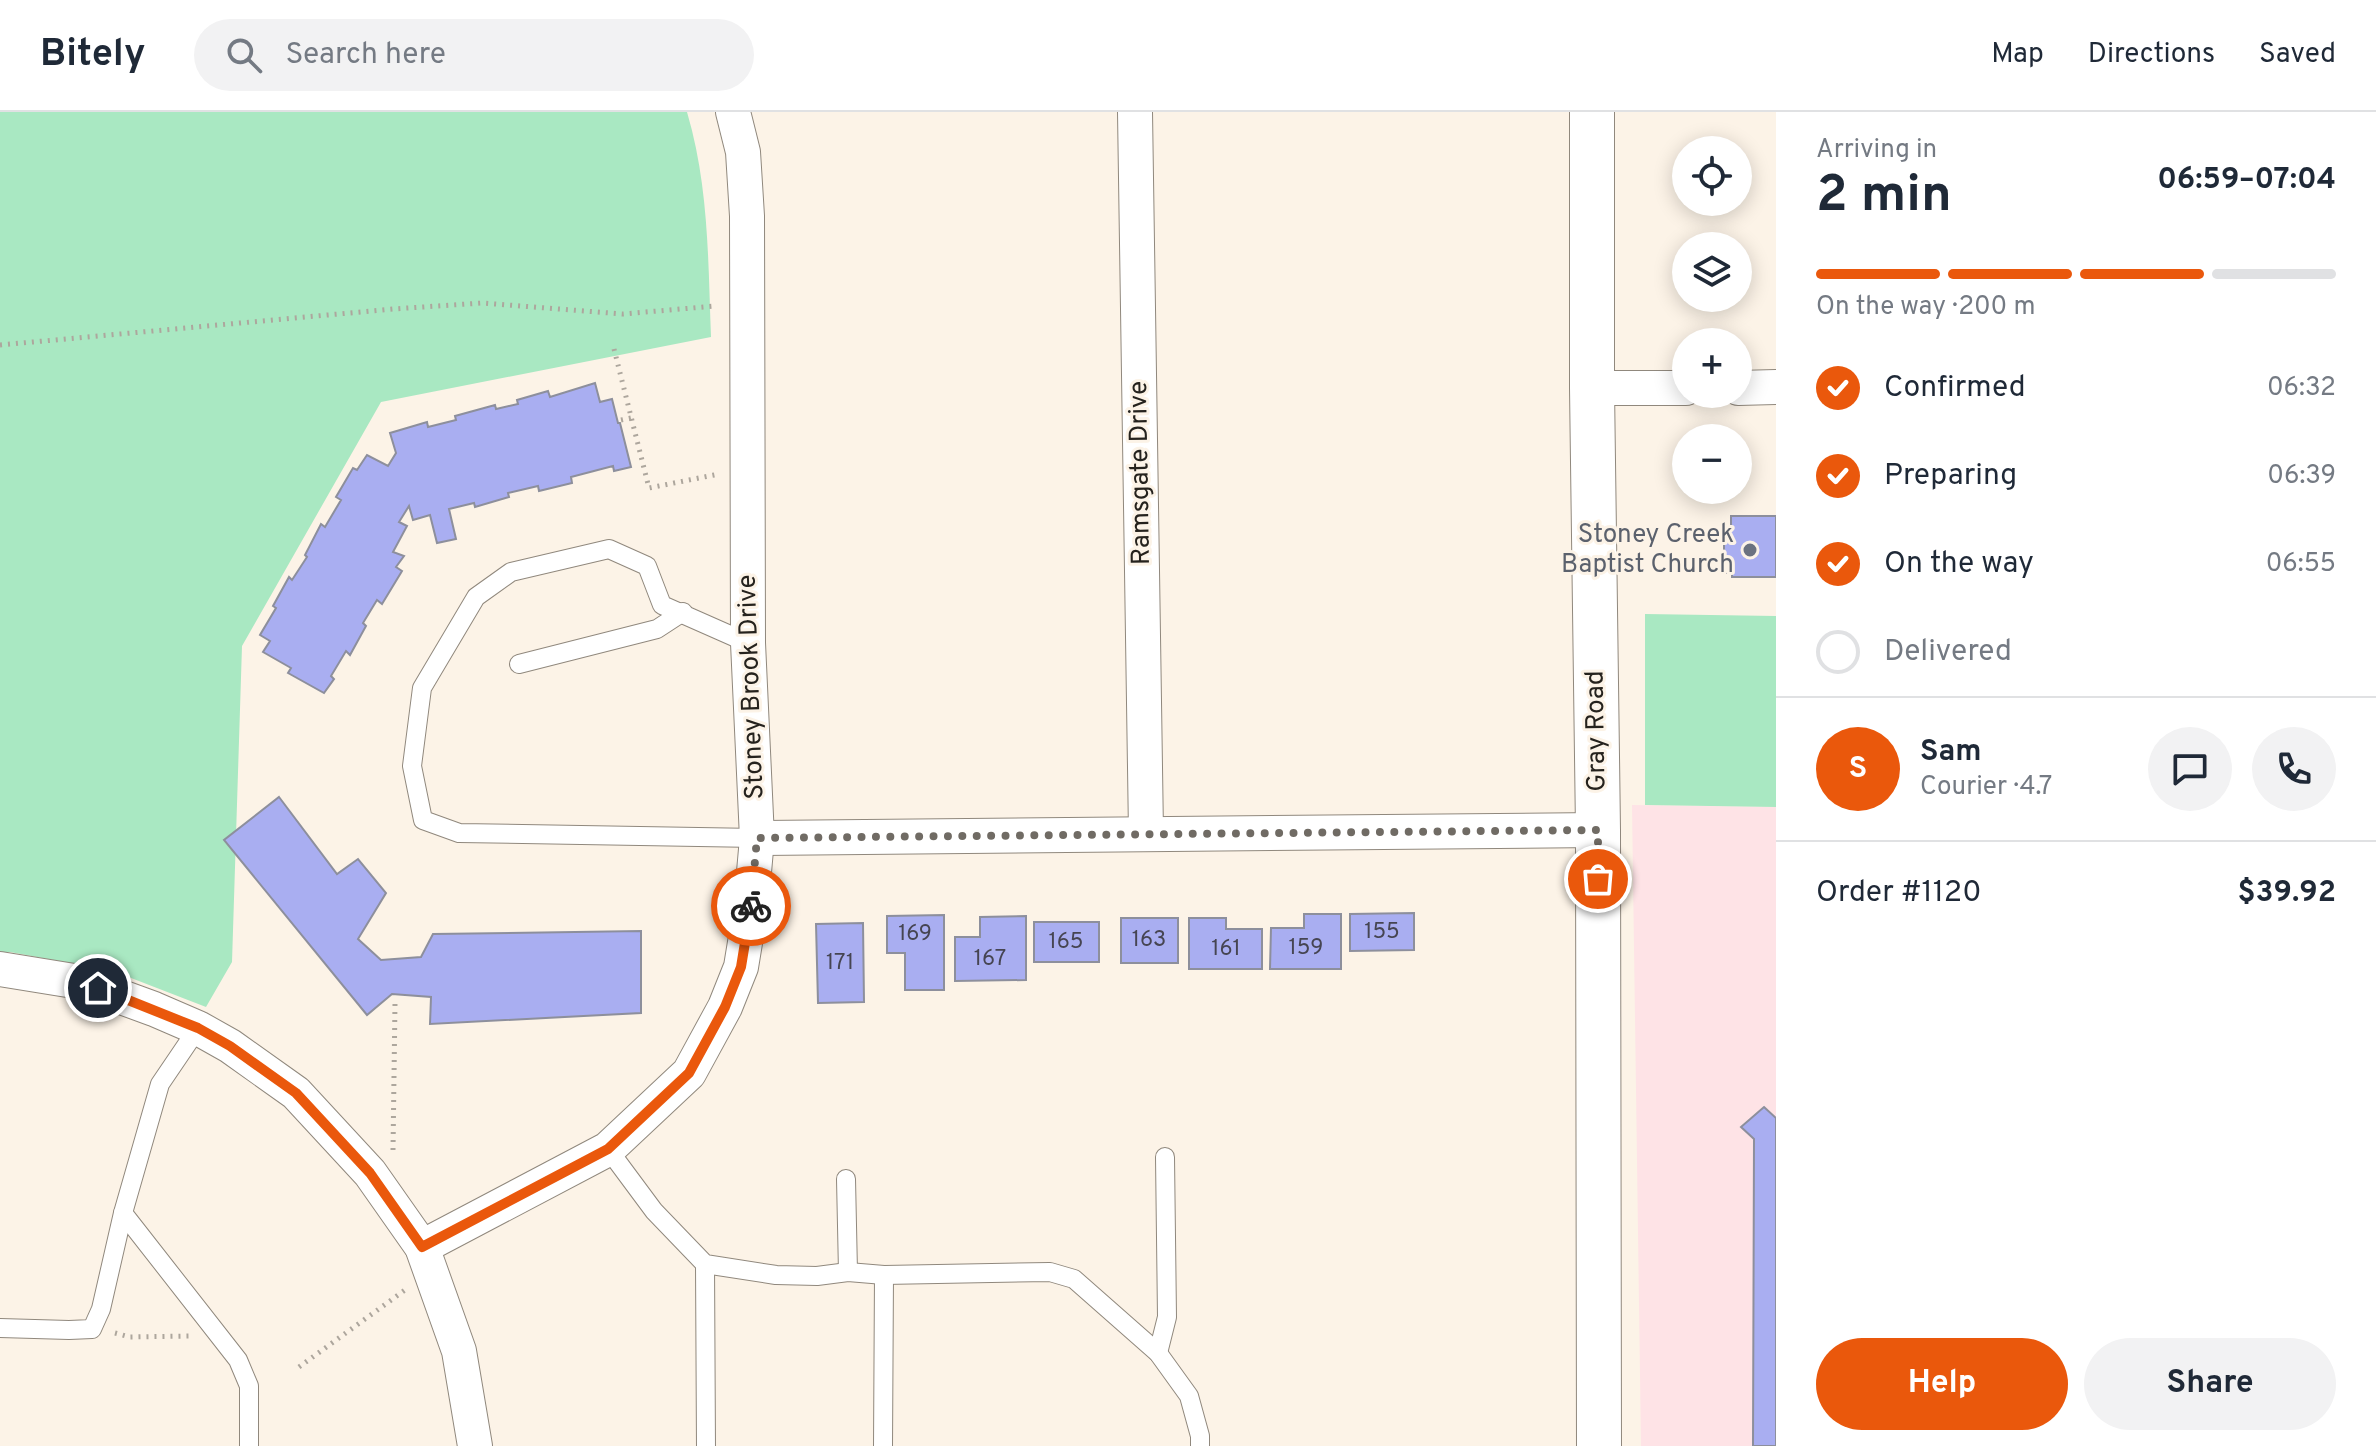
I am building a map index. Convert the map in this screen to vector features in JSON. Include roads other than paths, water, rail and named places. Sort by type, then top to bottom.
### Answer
[{"type":"main road","name":"Gray Road","points":[[1592,112],[1599,1446]]},
{"type":"street","name":"Stoney Brook Drive","points":[[427,1261],[608,1149],[689,1073],[725,1007],[741,967],[751,906],[757,838],[748,643],[747,216],[743,152],[733,112]]},
{"type":"street","name":"Ramsgate Drive","points":[[1135,112],[1146,833]]},
{"type":"street","points":[[1752,388],[1776,387]]},
{"type":"street","points":[[1592,388],[1672,388]]},
{"type":"street","points":[[757,838],[1598,830]]},
{"type":"street","points":[[0,969],[80,982],[141,1004],[198,1028],[230,1046],[296,1093],[370,1173],[427,1261],[459,1351],[475,1446]]},
{"type":"lane","points":[[748,643],[662,605],[647,566],[609,549],[511,572],[476,597],[422,688],[412,766],[423,820],[459,833],[757,838]]},
{"type":"lane","points":[[519,664],[657,629],[683,612]]},
{"type":"lane","points":[[0,1328],[92,1329],[101,1309],[123,1213],[160,1084],[198,1028]]},
{"type":"lane","points":[[608,1149],[654,1211],[705,1264],[776,1275],[1050,1272],[1074,1279],[1158,1353],[1189,1396],[1200,1446]]},
{"type":"lane","points":[[1158,1353],[1167,1317],[1165,1157]]},
{"type":"lane","points":[[846,1179],[848,1272]]},
{"type":"lane","points":[[123,1213],[238,1360],[249,1386],[249,1446]]},
{"type":"lane","points":[[705,1264],[706,1446]]},
{"type":"lane","points":[[883,1446],[884,1275]]},
{"type":"place","name":"Stoney Creek Baptist Church","points":[[1750,550]]}]
